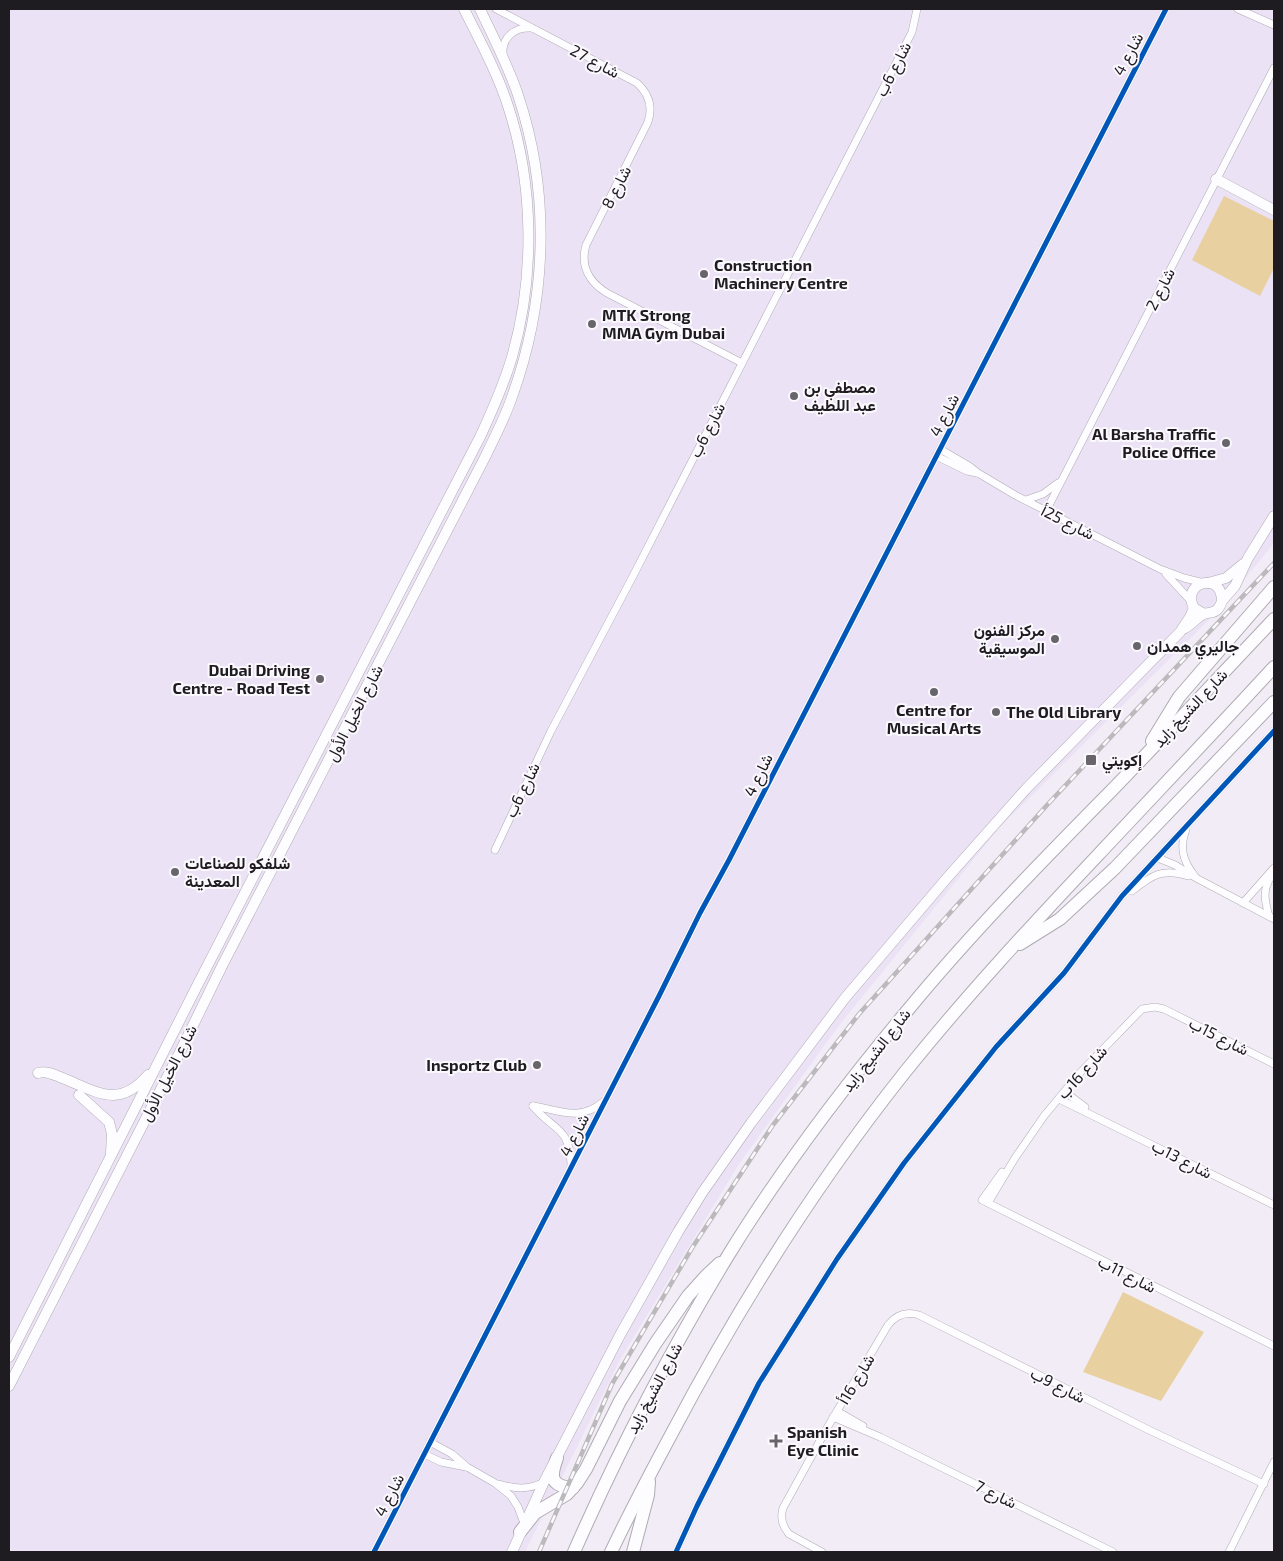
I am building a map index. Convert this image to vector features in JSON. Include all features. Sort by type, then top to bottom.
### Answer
[{"type":"highway","points":[[1147,753],[1161,724],[1179,697],[1274,587]]},
{"type":"highway","name":"شارع الشيخ زايد","points":[[574,1552],[603,1487],[644,1406],[726,1259],[799,1150],[905,1013],[990,915],[1274,619]]},
{"type":"highway","name":"شارع الشيخ زايد","points":[[611,1552],[650,1473],[729,1329],[812,1199],[903,1075],[1010,948],[1274,667]]},
{"type":"highway","points":[[1010,948],[1036,935],[1060,918],[1115,868],[1274,702]]},
{"type":"highway","points":[[522,1528],[535,1512],[573,1488],[586,1470],[620,1401],[655,1344],[696,1285],[726,1259]]},
{"type":"highway","points":[[557,1458],[553,1473],[554,1480],[561,1486],[573,1488]]},
{"type":"highway","points":[[633,1552],[648,1495],[650,1473]]},
{"type":"main road","name":"شارع الخيل الأول","points":[[9,1357],[481,435],[499,394],[512,356],[520,320],[526,274],[528,226],[524,179],[515,133],[504,95],[486,51],[464,9]]},
{"type":"main road","name":"شارع الخيل الأول","points":[[9,1386],[222,966],[482,463],[511,399],[527,346],[536,299],[541,217],[530,135],[518,95],[503,57],[480,9]]},
{"type":"main road","points":[[1216,179],[1274,210]]},
{"type":"main road","points":[[512,1552],[544,1482],[620,1335],[678,1232],[726,1158],[796,1062],[845,998],[1026,789],[1180,632],[1204,614],[1216,611],[1235,586],[1248,558],[1274,516]]},
{"type":"main road","points":[[1180,632],[1190,617],[1191,594],[1195,587],[1231,576],[1248,558]]},
{"type":"main road","points":[[1206,583],[1213,584],[1220,591],[1222,601]]},
{"type":"main road","points":[[1192,604],[1204,614]]},
{"type":"main road","points":[[38,1073],[49,1072],[101,1093],[119,1095],[136,1088],[158,1063]]},
{"type":"main road","points":[[80,1095],[109,1122],[112,1130],[111,1156]]},
{"type":"street","name":"شارع 27","points":[[496,9],[637,83],[649,98]]},
{"type":"street","name":"شارع 6ب","points":[[495,850],[551,731],[912,32],[918,9]]},
{"type":"street","name":"شارع 4","points":[[374,1552],[1166,9]]},
{"type":"street","points":[[1238,9],[1274,25]]},
{"type":"street","points":[[503,57],[503,45],[509,35],[519,29],[537,30]]},
{"type":"street","name":"شارع 2","points":[[1046,510],[1274,68]]},
{"type":"street","name":"شارع 8","points":[[649,98],[651,110],[648,122],[586,246],[584,261],[588,276],[596,286],[607,293],[742,363]]},
{"type":"street","name":"شارع 25أ","points":[[940,448],[978,473],[1026,500],[1160,569]]},
{"type":"street","name":"شارع 25أ","points":[[936,456],[966,471],[978,473]]},
{"type":"street","points":[[1026,500],[1044,494],[1063,478]]},
{"type":"street","points":[[1160,569],[1184,578],[1206,583]]},
{"type":"street","points":[[1160,569],[1178,586],[1192,604]]},
{"type":"street","points":[[676,1552],[695,1509],[759,1383],[841,1252],[904,1163],[996,1047],[1064,973],[1115,905],[1274,731]]},
{"type":"street","points":[[1189,823],[1182,841],[1182,853],[1186,864],[1198,879]]},
{"type":"street","points":[[1158,858],[1272,918]]},
{"type":"street","points":[[1244,903],[1274,868]]},
{"type":"street","points":[[1115,905],[1147,879],[1157,874],[1173,872],[1198,879]]},
{"type":"street","points":[[1272,918],[1265,904],[1264,891],[1274,873]]},
{"type":"street","name":"شارع 16ب","points":[[985,1201],[1044,1116],[1078,1075],[1139,1012],[1150,1007],[1164,1009]]},
{"type":"street","name":"شارع 15ب","points":[[1164,1009],[1274,1064]]},
{"type":"street","name":"شارع 13ب","points":[[1064,1092],[1090,1113]]},
{"type":"street","name":"شارع 13ب","points":[[1059,1098],[1274,1205]]},
{"type":"street","points":[[572,1167],[570,1148],[564,1135],[533,1106],[576,1114],[589,1111],[605,1100]]},
{"type":"street","name":"شارع 11ب","points":[[985,1201],[1274,1346]]},
{"type":"street","name":"شارع 9ب","points":[[888,1325],[900,1315],[910,1313],[919,1315],[1262,1486]]},
{"type":"street","name":"شارع 16أ","points":[[822,1552],[793,1538],[785,1530],[781,1519],[783,1508],[835,1414],[888,1325]]},
{"type":"street","name":"شارع 7","points":[[835,1414],[872,1430],[880,1437],[1112,1552]]},
{"type":"street","points":[[430,1442],[452,1454],[467,1467],[495,1483],[514,1499],[518,1506],[522,1528]]},
{"type":"street","points":[[424,1454],[441,1462],[467,1467]]},
{"type":"street","points":[[1229,1552],[1274,1462]]},
{"type":"street","points":[[495,1483],[518,1488],[530,1487],[544,1482]]},
{"type":"shaded area","points":[[9,9],[1274,9],[1274,543],[1223,606],[1000,827],[837,1028],[739,1164],[621,1358],[525,1552],[9,1552]]},
{"type":"shaded area","points":[[1224,196],[1274,221],[1274,268],[1260,296],[1192,260]]},
{"type":"shaded area","points":[[1123,1292],[1204,1332],[1161,1401],[1083,1372]]},
{"type":"railway","points":[[539,1552],[612,1384],[692,1248],[773,1125],[859,1014],[1048,804],[1274,563]]},
{"type":"cycle path","points":[[374,1552],[700,913],[1166,9]]},
{"type":"cycle path","points":[[676,1552],[759,1383],[837,1259],[904,1163],[996,1047],[1064,973],[1122,896],[1274,731]]},
{"type":"place","name":"Construction Machinery Centre","points":[[704,274]]},
{"type":"place","name":"MTK Strong MMA Gym Dubai","points":[[592,324]]},
{"type":"place","name":"مصطفي بن عبد اللطيف","points":[[794,396]]},
{"type":"place","name":"Al Barsha Traffic Police Office","points":[[1226,443]]},
{"type":"place","name":"مركز الفنون الموسيقية","points":[[1055,639]]},
{"type":"place","name":"جاليري همدان","points":[[1137,646]]},
{"type":"place","name":"Dubai Driving Centre - Road Test","points":[[320,679]]},
{"type":"place","name":"Centre for Musical Arts","points":[[934,692]]},
{"type":"place","name":"The Old Library","points":[[996,712]]},
{"type":"place","name":"إكويتي","points":[[1091,760]]},
{"type":"place","name":"شلفكو للصناعات المعدينة","points":[[175,872]]},
{"type":"place","name":"Insportz Club","points":[[537,1065]]},
{"type":"place","name":"Spanish Eye Clinic","points":[[776,1441]]}]
